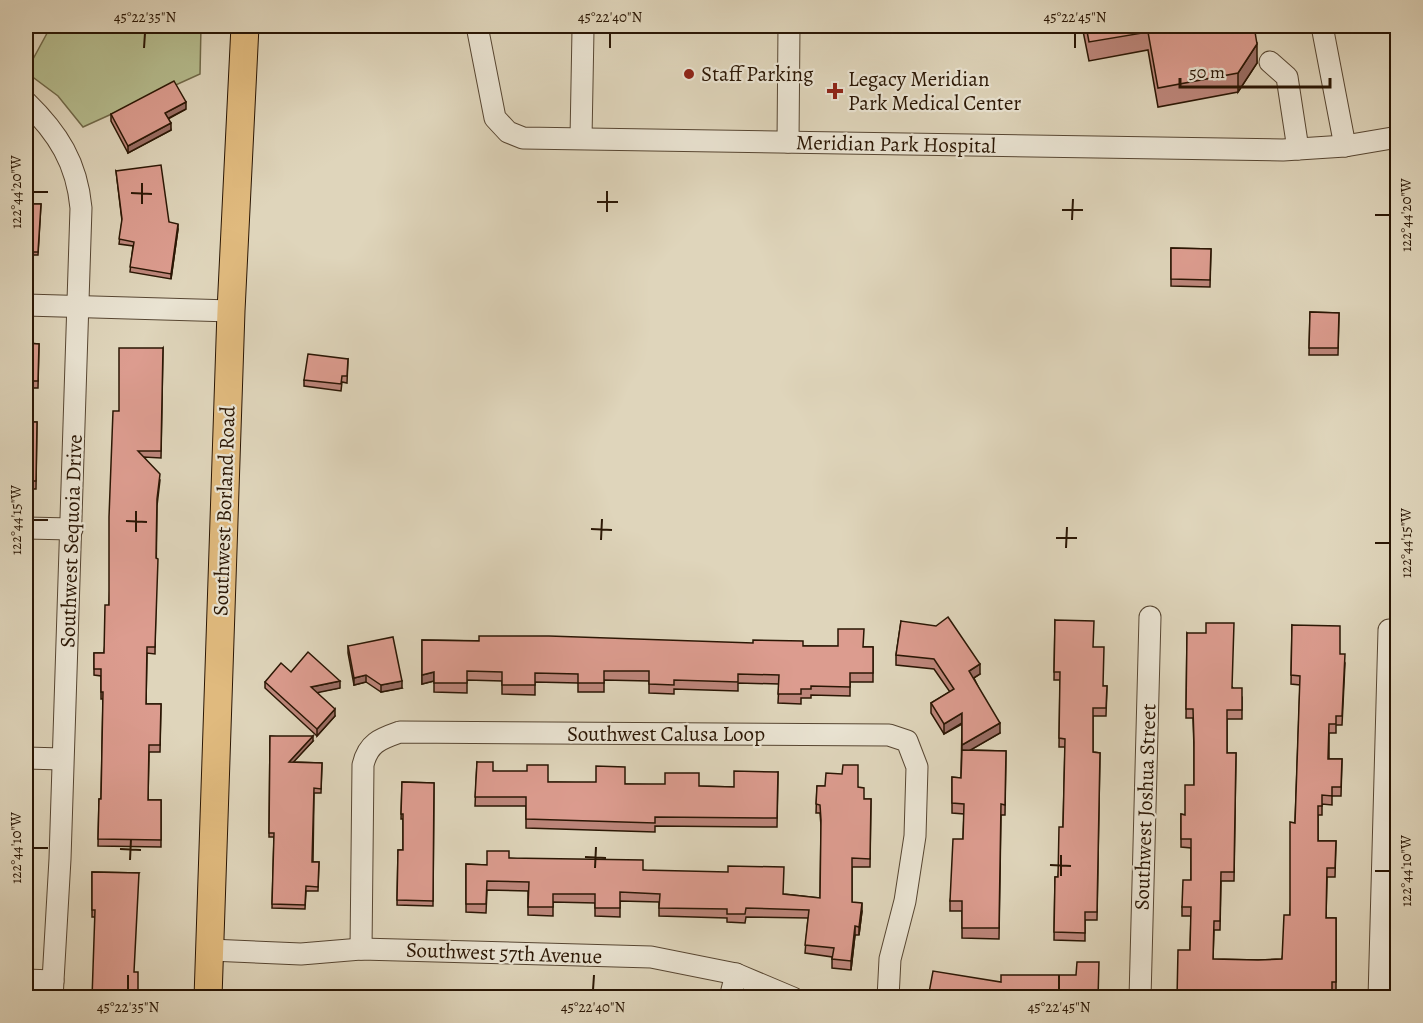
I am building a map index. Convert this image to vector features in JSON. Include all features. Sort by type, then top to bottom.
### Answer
[{"type":"main road","name":"Southwest Borland Road","points":[[208,998],[231,311],[244,26]]},
{"type":"street","name":"Meridian Park Hospital","points":[[477,26],[491,107],[495,118],[501,126],[523,138],[1298,149],[1345,146],[1398,137]]},
{"type":"street","points":[[788,142],[789,26]]},
{"type":"street","points":[[1322,26],[1345,146]]},
{"type":"street","points":[[581,138],[583,30]]},
{"type":"street","points":[[1270,62],[1287,77],[1298,149]]},
{"type":"street","name":"Southwest Sequoia Drive","points":[[26,102],[44,119],[72,161],[79,185],[81,208],[72,529],[52,989]]},
{"type":"street","points":[[26,305],[231,311]]},
{"type":"street","points":[[26,528],[72,529]]},
{"type":"street","name":"Southwest Joshua Street","points":[[1140,998],[1150,617]]},
{"type":"street","points":[[1379,998],[1390,916],[1389,630]]},
{"type":"street","name":"Southwest Calusa Loop","points":[[361,949],[363,765],[372,744],[379,739],[400,732],[889,735],[907,741],[917,767],[915,836],[905,900],[890,959],[888,998]]},
{"type":"street","points":[[26,758],[62,759]]},
{"type":"street","name":"Southwest 57th Avenue","points":[[210,950],[301,954],[361,949],[651,957],[736,974],[793,998]]},
{"type":"street","points":[[730,998],[736,974]]},
{"type":"street","points":[[26,980],[52,989]]},
{"type":"green space","points":[[51,26],[201,26],[200,74],[83,127],[58,96],[26,72]]},
{"type":"building","points":[[1086,26],[1254,26],[1257,44],[1238,73],[1158,88],[1148,32],[1089,42]]},
{"type":"building","points":[[174,81],[186,102],[165,113],[171,123],[128,146],[111,114]]},
{"type":"building","points":[[161,165],[169,222],[178,224],[171,274],[130,267],[134,242],[119,239],[122,219],[116,171]]},
{"type":"building","points":[[26,204],[41,204],[38,252],[31,252],[30,266],[26,266]]},
{"type":"building","points":[[1171,248],[1211,249],[1210,280],[1171,279]]},
{"type":"building","points":[[1310,312],[1339,313],[1338,348],[1309,348]]},
{"type":"building","points":[[26,343],[39,344],[38,381],[32,381],[31,422],[37,422],[36,481],[26,481]]},
{"type":"building","points":[[119,348],[163,348],[161,451],[138,451],[160,474],[157,499],[156,558],[158,559],[155,647],[147,647],[146,704],[161,704],[160,745],[149,745],[148,800],[161,800],[161,840],[98,839],[103,692],[101,692],[101,669],[94,669],[94,653],[104,653],[105,605],[109,605],[109,517],[113,411],[119,411]]},
{"type":"building","points":[[308,354],[348,359],[347,376],[342,376],[341,384],[304,380]]},
{"type":"building","points":[[26,578],[28,578],[28,613],[26,613]]},
{"type":"building","points":[[948,617],[980,664],[969,671],[1000,723],[962,745],[962,713],[944,724],[931,703],[954,689],[934,659],[896,655],[901,621],[936,626]]},
{"type":"building","points":[[1055,620],[1094,621],[1093,647],[1104,647],[1103,686],[1107,686],[1106,708],[1093,708],[1093,752],[1100,753],[1097,912],[1085,912],[1085,933],[1054,932],[1059,827],[1063,827],[1065,739],[1059,738],[1060,672],[1054,672]]},
{"type":"building","points":[[1206,623],[1234,623],[1232,688],[1242,688],[1242,710],[1227,710],[1227,753],[1236,753],[1234,872],[1221,872],[1220,921],[1214,921],[1213,959],[1282,959],[1284,915],[1290,915],[1290,822],[1295,823],[1300,676],[1291,675],[1292,625],[1340,626],[1340,654],[1345,654],[1342,716],[1336,716],[1336,724],[1329,724],[1328,759],[1342,759],[1341,787],[1332,787],[1332,796],[1322,795],[1322,806],[1318,806],[1318,841],[1336,841],[1335,868],[1327,868],[1326,918],[1336,918],[1336,982],[1332,982],[1332,998],[1177,998],[1178,950],[1190,950],[1191,907],[1182,907],[1183,880],[1191,880],[1191,839],[1181,839],[1181,814],[1185,815],[1185,785],[1194,785],[1193,709],[1186,709],[1187,633],[1206,633]]},
{"type":"building","points":[[838,629],[864,629],[863,647],[873,647],[873,673],[850,673],[850,687],[811,686],[811,689],[801,689],[801,694],[778,694],[779,675],[738,674],[738,682],[674,680],[674,685],[649,684],[649,671],[604,671],[604,683],[578,683],[578,674],[535,673],[535,685],[502,685],[502,672],[467,671],[467,683],[434,683],[434,672],[422,675],[422,640],[479,641],[479,636],[549,636],[753,643],[753,640],[803,641],[803,646],[838,646]]},
{"type":"building","points":[[393,637],[402,681],[381,685],[366,675],[354,678],[348,646]]},
{"type":"building","points":[[308,652],[340,681],[311,687],[335,709],[317,729],[265,682],[281,663],[291,672]]},
{"type":"building","points":[[270,736],[313,736],[289,762],[322,763],[321,789],[314,788],[312,862],[319,862],[318,887],[306,886],[305,905],[272,904],[274,833],[269,833]]},
{"type":"building","points":[[962,750],[1006,751],[1005,805],[1001,804],[999,928],[962,928],[962,901],[950,901],[953,839],[963,839],[964,804],[952,803],[952,777],[961,778]]},
{"type":"building","points":[[477,762],[493,762],[493,771],[527,771],[527,765],[548,765],[548,782],[596,782],[596,766],[625,767],[625,784],[665,784],[665,773],[699,773],[699,786],[734,787],[734,771],[778,772],[777,818],[655,817],[655,823],[526,819],[526,797],[475,797]]},
{"type":"building","points":[[843,765],[858,765],[858,787],[864,788],[864,799],[871,799],[870,859],[852,858],[852,902],[862,903],[859,927],[855,926],[851,961],[832,959],[834,948],[805,945],[809,910],[746,908],[745,914],[727,914],[727,909],[659,908],[660,894],[620,892],[620,908],[595,908],[595,894],[553,894],[553,907],[528,907],[529,882],[487,881],[486,904],[466,904],[466,864],[487,865],[487,851],[509,851],[509,858],[643,860],[643,870],[728,872],[728,866],[784,867],[783,894],[820,898],[821,820],[820,805],[816,804],[817,786],[825,786],[826,773],[842,774]]},
{"type":"building","points":[[402,782],[434,783],[433,901],[397,900],[398,850],[403,850]]},
{"type":"building","points":[[92,872],[139,873],[134,972],[138,972],[138,998],[92,998],[95,910],[92,910]]},
{"type":"building","points":[[1077,962],[1099,962],[1098,998],[928,998],[933,971],[1001,982],[1001,975],[1076,975]]},
{"type":"building","points":[[600,993],[640,994],[666,998],[600,998]]},
{"type":"building","points":[[339,994],[361,995],[361,998],[339,998]]},
{"type":"building","points":[[281,995],[302,995],[302,998],[281,998]]},
{"type":"place","name":"Staff Parking","points":[[689,74]]},
{"type":"place","name":"Legacy Meridian Park Medical Center","points":[[835,91]]}]
